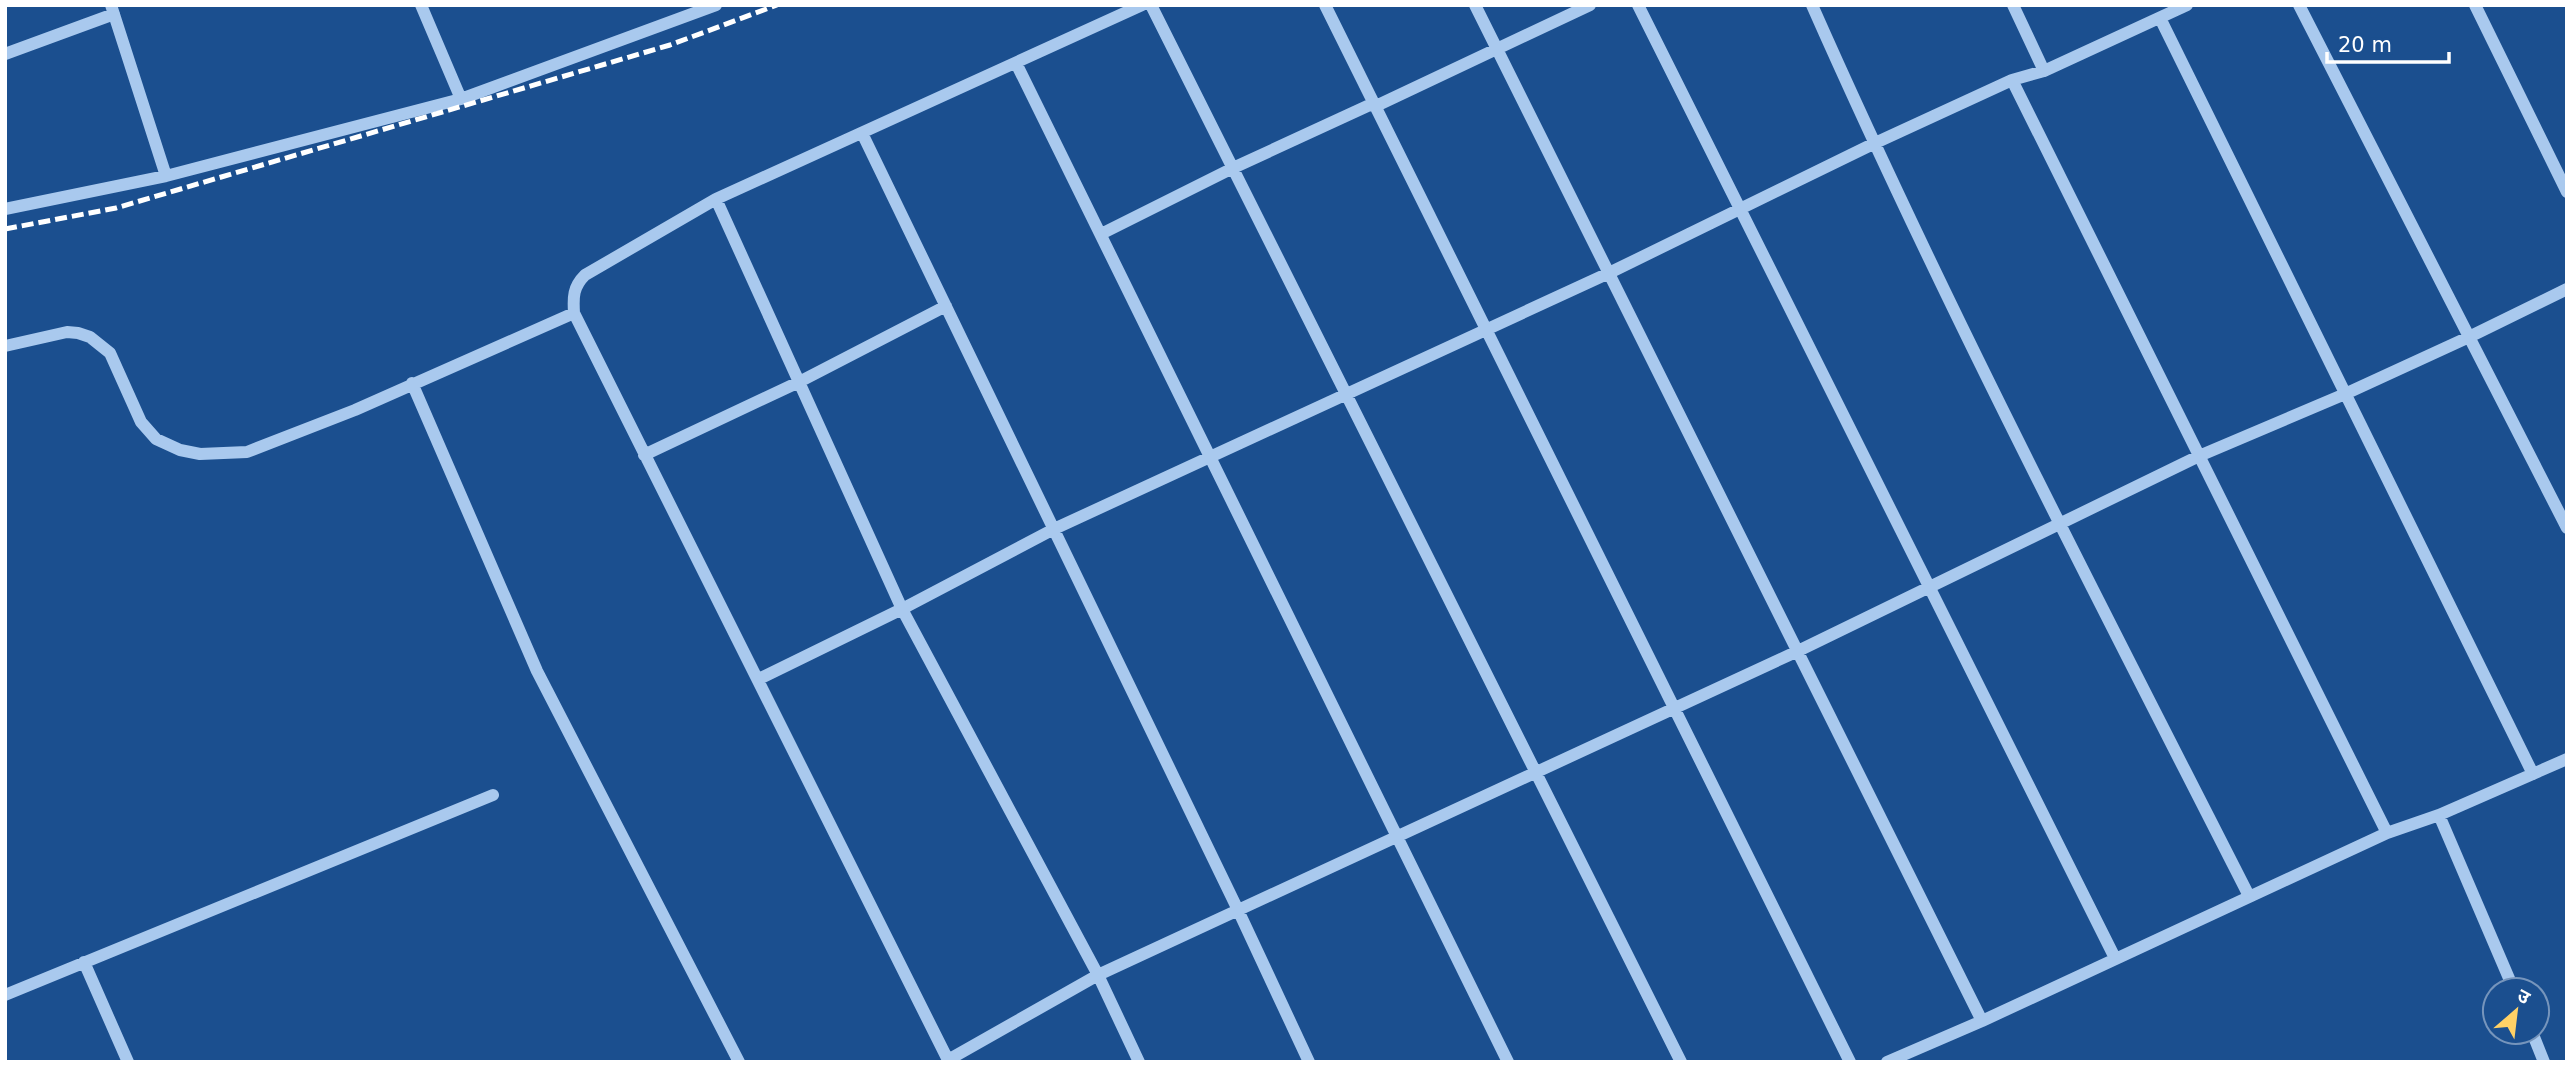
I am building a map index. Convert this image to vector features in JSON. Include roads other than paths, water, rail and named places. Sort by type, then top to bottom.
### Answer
[{"type":"street","points":[[421,5],[461,99]]},
{"type":"street","points":[[5,209],[166,176],[461,99],[679,11],[716,5]]},
{"type":"street","points":[[1142,5],[716,199],[585,275],[575,288],[574,313],[949,1061],[1098,975],[1798,651],[2199,456],[2346,394],[2567,289]]},
{"type":"street","points":[[1151,5],[1681,1062]]},
{"type":"street","points":[[1325,5],[1850,1062]]},
{"type":"street","points":[[1475,5],[1982,1021]]},
{"type":"street","points":[[1374,103],[1377,106],[1590,5]]},
{"type":"street","points":[[1638,5],[2115,958]]},
{"type":"street","points":[[1812,5],[1873,144],[2060,523],[2249,896]]},
{"type":"street","points":[[2013,5],[2044,71]]},
{"type":"street","points":[[759,679],[1054,529],[1609,273],[1873,144],[2012,80],[2044,71],[2187,5]]},
{"type":"street","points":[[2299,5],[2567,528]]},
{"type":"street","points":[[2475,5],[2567,192]]},
{"type":"street","points":[[5,54],[113,9],[166,176]]},
{"type":"street","points":[[2160,18],[2533,774]]},
{"type":"street","points":[[1016,62],[1508,1062]]},
{"type":"street","points":[[2012,80],[2387,833]]},
{"type":"street","points":[[1101,234],[1233,168],[1374,103]]},
{"type":"street","points":[[862,133],[1309,1062]]},
{"type":"street","points":[[716,199],[902,608],[1098,975],[1139,1062]]},
{"type":"street","points":[[644,455],[799,382],[946,306]]},
{"type":"street","points":[[5,346],[67,332],[90,337],[110,353],[128,398],[149,433],[156,439],[180,450],[200,454],[247,452],[355,410],[574,313]]},
{"type":"street","points":[[412,383],[537,671],[739,1062]]},
{"type":"street","points":[[1886,1062],[1908,1058],[2115,958],[2387,833],[2439,815],[2567,759]]},
{"type":"street","points":[[5,995],[493,795]]},
{"type":"street","points":[[2439,815],[2508,976]]},
{"type":"street","points":[[84,962],[128,1062]]},
{"type":"railway","points":[[5,229],[116,208],[670,45],[777,5]]}]
